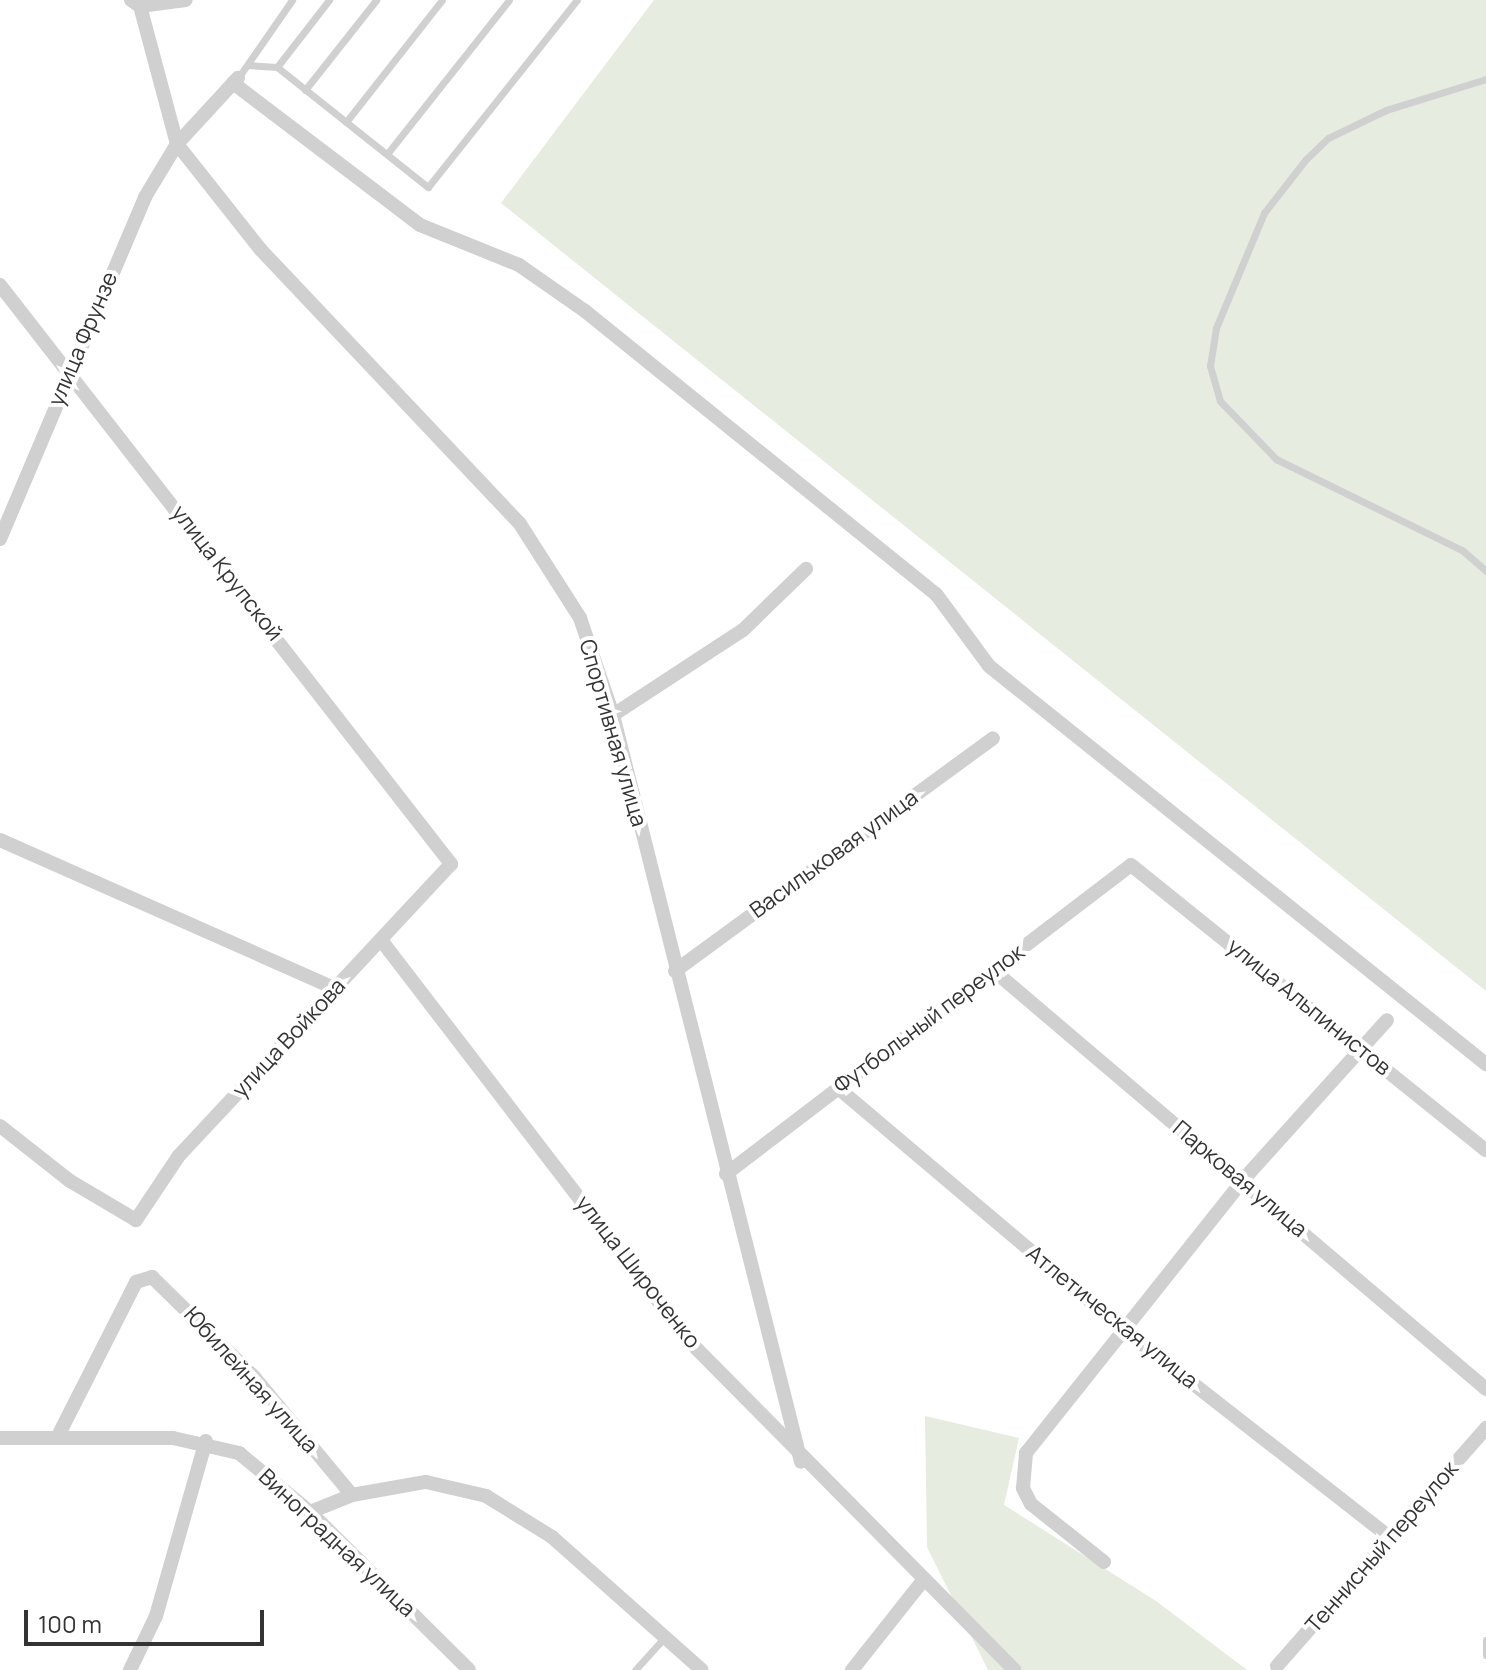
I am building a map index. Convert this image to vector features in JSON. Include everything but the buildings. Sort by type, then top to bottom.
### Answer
[{"type":"street","points":[[136,3],[186,0]]},
{"type":"street","name":"Спортивная улица","points":[[136,3],[177,144],[261,250],[520,524],[580,618],[613,715],[726,1174],[801,1462]]},
{"type":"street","points":[[236,80],[420,225],[519,265],[585,311],[936,594],[989,666],[1486,1064]]},
{"type":"street","name":"улица Фрунзе","points":[[0,539],[6,506],[69,367],[177,144],[236,80]]},
{"type":"street","name":"улица Крупской","points":[[0,285],[69,367],[451,864]]},
{"type":"street","points":[[613,715],[743,630],[806,569]]},
{"type":"street","name":"Васильковая улица","points":[[675,971],[993,738]]},
{"type":"street","points":[[0,840],[336,989]]},
{"type":"street","name":"улица Войкова","points":[[0,1126],[70,1181],[136,1220],[178,1157],[451,864]]},
{"type":"street","name":"Футбольный переулок","points":[[726,1174],[1131,865]]},
{"type":"street","name":"улица Альпинистов","points":[[1131,865],[1486,1150]]},
{"type":"street","name":"улица Широченко","points":[[381,940],[688,1340],[801,1462],[924,1579],[973,1620],[1014,1670]]},
{"type":"street","name":"Парковая улица","points":[[993,970],[1486,1389]]},
{"type":"street","points":[[1104,1562],[1031,1504],[1021,1471],[1026,1453],[1127,1332],[1243,1180],[1387,1020]]},
{"type":"street","name":"Атлетическая улица","points":[[838,1088],[1127,1332],[1391,1538]]},
{"type":"street","name":"Юбилейная улица","points":[[57,1438],[144,1277],[159,1280],[254,1377],[352,1495]]},
{"type":"street","name":"Теннисный переулок","points":[[1277,1666],[1486,1428]]},
{"type":"street","name":"Виноградная улица","points":[[0,1438],[206,1441],[239,1453],[310,1512],[469,1670]]},
{"type":"street","points":[[130,1670],[156,1616],[206,1441]]},
{"type":"street","points":[[310,1512],[352,1495],[426,1482],[486,1496],[552,1537],[702,1670]]},
{"type":"street","points":[[852,1670],[924,1579]]},
{"type":"lane","points":[[236,80],[292,0]]},
{"type":"lane","points":[[277,67],[329,0]]},
{"type":"lane","points":[[305,90],[376,0]]},
{"type":"lane","points":[[346,122],[442,0]]},
{"type":"lane","points":[[387,154],[509,0]]},
{"type":"lane","points":[[248,65],[277,67],[428,187],[577,0]]},
{"type":"lane","points":[[1486,79],[1386,110],[1328,138],[1306,159],[1264,213],[1216,328],[1210,366],[1220,401],[1276,459],[1462,550],[1486,571]]},
{"type":"lane","points":[[635,1670],[665,1637]]},
{"type":"lane","points":[[1486,1640],[1486,1655]]},
{"type":"shaded area","points":[[654,0],[1486,0],[1486,991],[501,203]]},
{"type":"shaded area","points":[[925,1416],[1019,1438],[1004,1505],[1156,1601],[1247,1670],[988,1670],[927,1547]]}]
